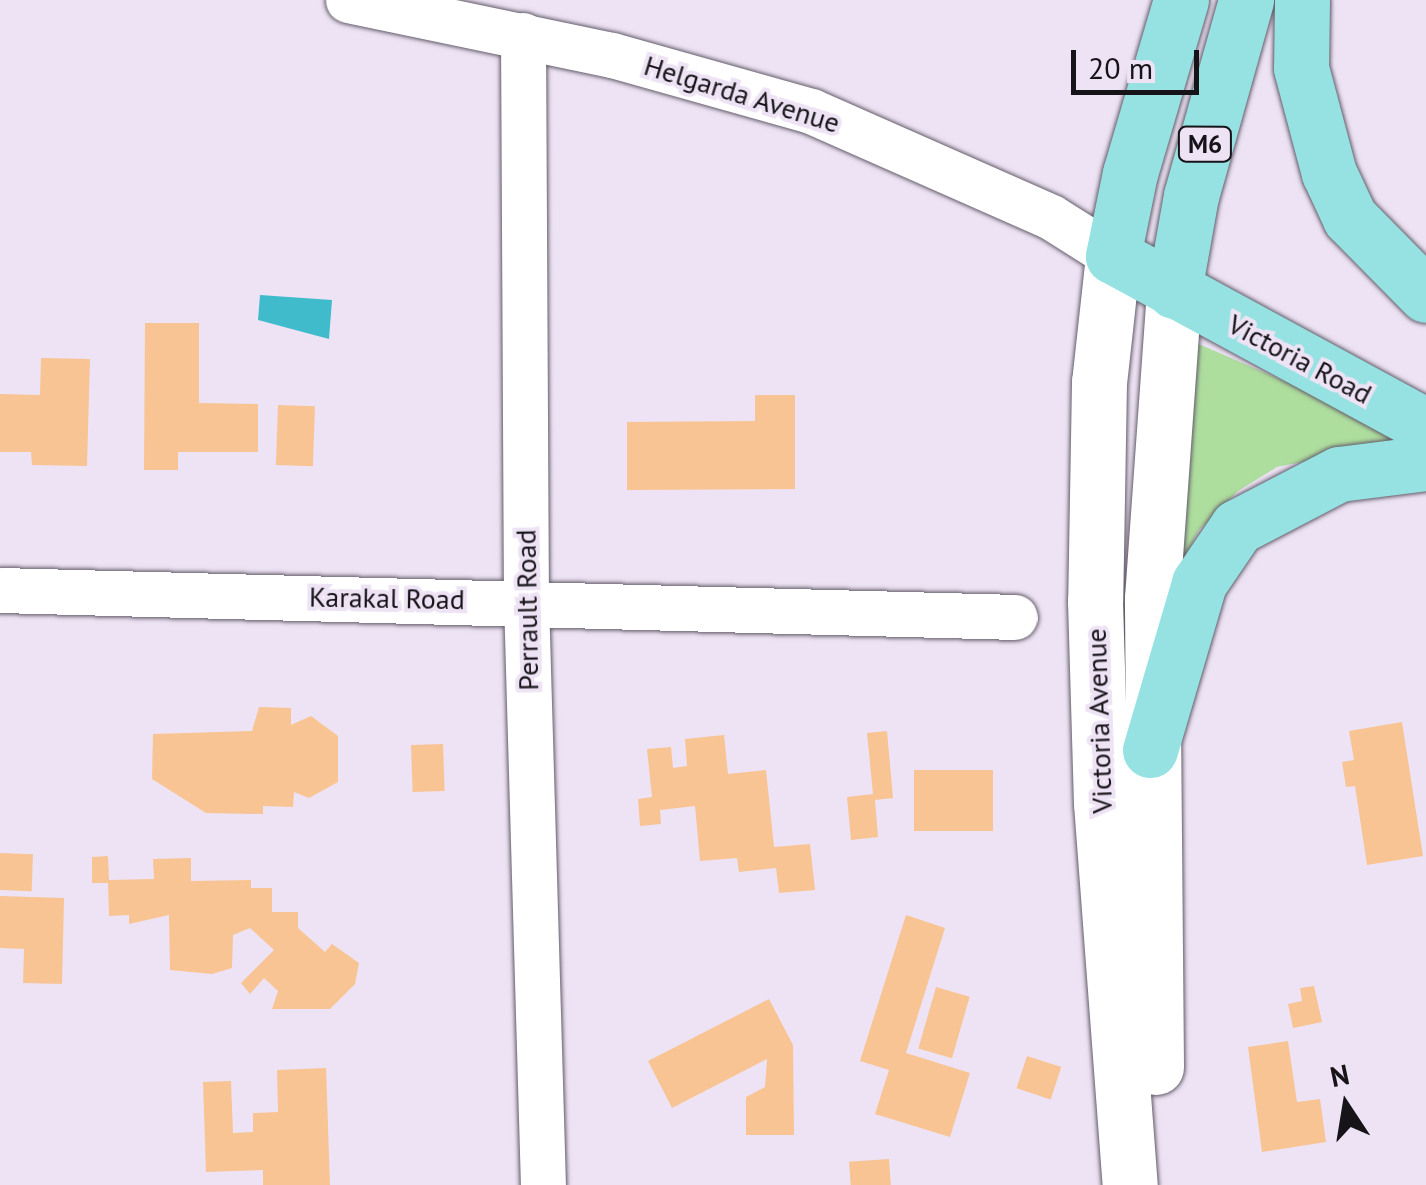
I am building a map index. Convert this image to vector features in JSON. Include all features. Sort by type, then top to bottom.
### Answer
[{"type":"main road","name":"M6","points":[[1113,256],[1130,174],[1181,0]]},
{"type":"main road","name":"M6","points":[[1174,292],[1191,196],[1246,0]]},
{"type":"main road","points":[[1302,0],[1301,68],[1329,173],[1350,218],[1426,295]]},
{"type":"main road","name":"Victoria Road","points":[[1113,256],[1426,426]]},
{"type":"main road","points":[[1150,750],[1199,584],[1237,527],[1339,474],[1426,463]]},
{"type":"street","name":"Helgarda Avenue","points":[[348,0],[523,34],[811,112],[1051,217],[1113,256]]},
{"type":"street","name":"Perrault Road","points":[[523,34],[526,600],[542,1185]]},
{"type":"street","name":"Victoria Avenue","points":[[1113,256],[1099,382],[1095,600],[1101,803],[1130,1185]]},
{"type":"street","name":"Victoria Avenue","points":[[1156,1185],[1150,750],[1152,598],[1174,292]]},
{"type":"street","name":"Karakal Road","points":[[0,590],[526,600],[1014,617]]},
{"type":"green space","points":[[1194,342],[1330,401],[1406,441],[1277,467],[1238,491],[1199,530],[1178,570]]},
{"type":"water","points":[[260,295],[332,300],[329,339],[258,320]]},
{"type":"building","points":[[145,323],[199,323],[199,403],[258,404],[258,452],[178,452],[178,470],[144,470]]},
{"type":"building","points":[[41,358],[90,359],[87,466],[32,465],[31,452],[0,452],[0,394],[40,395]]},
{"type":"building","points":[[755,395],[795,395],[795,489],[627,490],[627,422],[755,421]]},
{"type":"building","points":[[278,405],[315,406],[313,466],[276,465]]},
{"type":"building","points":[[259,707],[291,708],[291,725],[311,716],[338,736],[338,782],[309,798],[294,792],[293,807],[263,806],[263,814],[206,813],[152,779],[153,734],[252,731]]},
{"type":"building","points":[[1402,722],[1423,856],[1367,865],[1355,786],[1346,787],[1342,762],[1354,760],[1349,731]]},
{"type":"building","points":[[887,731],[893,798],[875,800],[878,837],[851,840],[847,797],[873,794],[867,733]]},
{"type":"building","points":[[724,735],[728,774],[766,770],[774,847],[810,844],[815,890],[779,893],[776,868],[739,872],[737,858],[700,861],[695,806],[660,810],[661,824],[640,826],[638,799],[652,797],[647,749],[671,747],[673,768],[687,766],[685,739]]},
{"type":"building","points":[[443,744],[445,791],[413,792],[411,745]]},
{"type":"building","points":[[914,770],[993,770],[993,831],[914,831]]},
{"type":"building","points":[[0,853],[33,854],[32,891],[0,890]]},
{"type":"building","points":[[108,856],[109,880],[154,879],[153,859],[191,858],[191,881],[251,880],[251,888],[272,888],[272,912],[298,912],[298,928],[325,952],[332,944],[359,963],[355,984],[330,1009],[272,1009],[278,991],[264,978],[250,994],[241,983],[274,950],[250,928],[233,935],[232,968],[212,974],[170,970],[169,915],[129,924],[129,915],[109,916],[108,883],[92,883],[92,857]]},
{"type":"building","points":[[0,896],[64,898],[62,984],[23,983],[24,949],[0,948]]},
{"type":"building","points":[[906,915],[945,928],[906,1053],[970,1073],[950,1137],[875,1114],[889,1070],[860,1061]]},
{"type":"building","points":[[1314,986],[1322,1022],[1293,1028],[1288,1004],[1302,1001],[1300,988]]},
{"type":"building","points":[[936,987],[970,997],[952,1058],[918,1049]]},
{"type":"building","points":[[769,999],[793,1045],[794,1135],[746,1135],[746,1097],[765,1087],[767,1059],[672,1108],[648,1061]]},
{"type":"building","points":[[1288,1041],[1297,1102],[1320,1099],[1326,1142],[1262,1152],[1248,1047]]},
{"type":"building","points":[[1027,1056],[1061,1067],[1051,1099],[1016,1088]]},
{"type":"building","points":[[326,1068],[330,1185],[263,1185],[263,1170],[206,1172],[203,1082],[231,1081],[233,1133],[253,1132],[253,1113],[278,1112],[277,1070]]},
{"type":"building","points":[[889,1159],[891,1185],[851,1185],[849,1162]]}]
